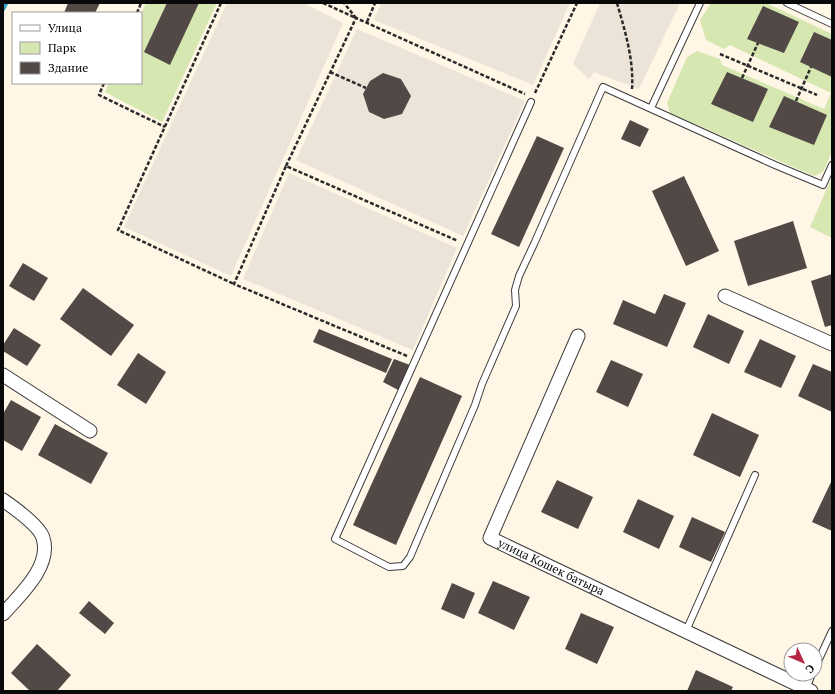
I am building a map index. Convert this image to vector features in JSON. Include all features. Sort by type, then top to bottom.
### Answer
[{"type":"street","points":[[725,296],[832,344]]},
{"type":"street","name":"улица Кошек батыра","points":[[578,336],[490,538],[808,690]]},
{"type":"street","points":[[3,375],[90,431]]},
{"type":"street","points":[[3,500],[31,522],[43,537],[45,552],[40,567],[22,594],[3,614]]},
{"type":"lane","points":[[651,108],[700,3]]},
{"type":"lane","points":[[787,3],[832,24]]},
{"type":"lane","points":[[532,100],[335,539],[389,567],[403,566],[410,557],[476,405],[482,384],[516,306],[515,290],[519,276],[603,87],[823,185],[832,165]]},
{"type":"lane","points":[[686,632],[755,475]]},
{"type":"lane","points":[[823,651],[832,631]]},
{"type":"path","points":[[221,3],[118,230],[234,284],[416,360]]},
{"type":"path","points":[[323,3],[367,22],[532,100],[577,3]]},
{"type":"path","points":[[344,3],[356,18]]},
{"type":"path","points":[[367,22],[375,3]]},
{"type":"path","points":[[617,3],[631,56],[633,75],[631,99]]},
{"type":"path","points":[[234,284],[286,166],[356,18]]},
{"type":"path","points":[[742,78],[758,43]]},
{"type":"path","points":[[720,54],[816,95]]},
{"type":"path","points":[[796,101],[811,68]]},
{"type":"path","points":[[330,72],[366,88]]},
{"type":"path","points":[[104,84],[99,95],[165,127]]},
{"type":"path","points":[[286,166],[467,245]]},
{"type":"green space","points":[[146,3],[217,3],[162,122],[105,92],[109,84],[142,84],[142,12]]},
{"type":"green space","points":[[711,3],[766,3],[832,34],[832,152],[823,172],[814,176],[670,113],[667,103],[687,57],[697,51],[720,59],[722,65],[824,109],[831,93],[730,45],[724,49],[706,40],[700,20]]},
{"type":"green space","points":[[832,177],[832,238],[810,227]]},
{"type":"shaded area","points":[[227,3],[303,3],[343,23],[231,276],[124,227]]},
{"type":"shaded area","points":[[381,3],[570,3],[533,85],[374,20]]},
{"type":"shaded area","points":[[600,3],[680,3],[639,89],[594,72],[589,79],[573,64]]},
{"type":"shaded area","points":[[357,29],[525,101],[463,236],[296,160]]},
{"type":"shaded area","points":[[289,173],[457,248],[413,350],[243,279]]},
{"type":"building","points":[[68,3],[100,3],[96,12],[64,12]]},
{"type":"building","points":[[167,3],[199,3],[170,65],[144,52]]},
{"type":"building","points":[[763,6],[799,22],[784,53],[747,39]]},
{"type":"building","points":[[814,32],[832,40],[832,77],[800,62]]},
{"type":"building","points":[[727,72],[768,89],[753,122],[711,104]]},
{"type":"building","points":[[383,73],[401,79],[411,96],[402,114],[384,119],[369,112],[363,94],[370,81]]},
{"type":"building","points":[[784,96],[827,115],[814,145],[769,127]]},
{"type":"building","points":[[630,120],[649,129],[640,147],[621,139]]},
{"type":"building","points":[[537,136],[564,148],[519,247],[491,234]]},
{"type":"building","points":[[684,176],[719,251],[686,266],[652,191]]},
{"type":"building","points":[[793,221],[807,268],[748,286],[734,241]]},
{"type":"building","points":[[23,263],[48,278],[34,301],[9,286]]},
{"type":"building","points":[[832,274],[832,325],[825,327],[811,281]]},
{"type":"building","points":[[83,288],[134,325],[111,356],[60,319]]},
{"type":"building","points":[[664,294],[686,303],[667,347],[613,324],[623,300],[655,314]]},
{"type":"building","points":[[708,314],[744,331],[729,364],[693,347]]},
{"type":"building","points":[[14,328],[41,345],[27,366],[3,351],[3,345]]},
{"type":"building","points":[[319,329],[392,359],[386,373],[313,342]]},
{"type":"building","points":[[760,339],[796,356],[781,388],[744,372]]},
{"type":"building","points":[[138,353],[166,372],[146,404],[117,385]]},
{"type":"building","points":[[394,359],[410,365],[400,391],[383,382]]},
{"type":"building","points":[[611,360],[643,374],[628,407],[596,392]]},
{"type":"building","points":[[813,364],[832,372],[832,412],[798,396]]},
{"type":"building","points":[[420,377],[462,396],[396,545],[353,525]]},
{"type":"building","points":[[11,400],[41,417],[22,451],[3,440],[3,414]]},
{"type":"building","points":[[712,413],[759,435],[740,477],[693,455]]},
{"type":"building","points":[[55,424],[108,453],[91,484],[38,455]]},
{"type":"building","points":[[557,480],[593,497],[578,529],[541,512]]},
{"type":"building","points":[[832,480],[832,531],[812,522]]},
{"type":"building","points":[[638,499],[674,516],[659,549],[623,532]]},
{"type":"building","points":[[692,517],[725,532],[711,562],[679,547]]},
{"type":"building","points":[[493,581],[530,597],[514,630],[478,613]]},
{"type":"building","points":[[452,583],[475,593],[464,619],[441,609]]},
{"type":"building","points":[[89,601],[114,623],[105,634],[79,613]]},
{"type":"building","points":[[581,613],[614,627],[597,664],[565,649]]},
{"type":"building","points":[[37,644],[71,675],[57,691],[30,691],[11,673]]},
{"type":"building","points":[[696,670],[733,687],[731,691],[687,691]]},
{"type":"waterway","points":[[3,9],[6,3]]}]
